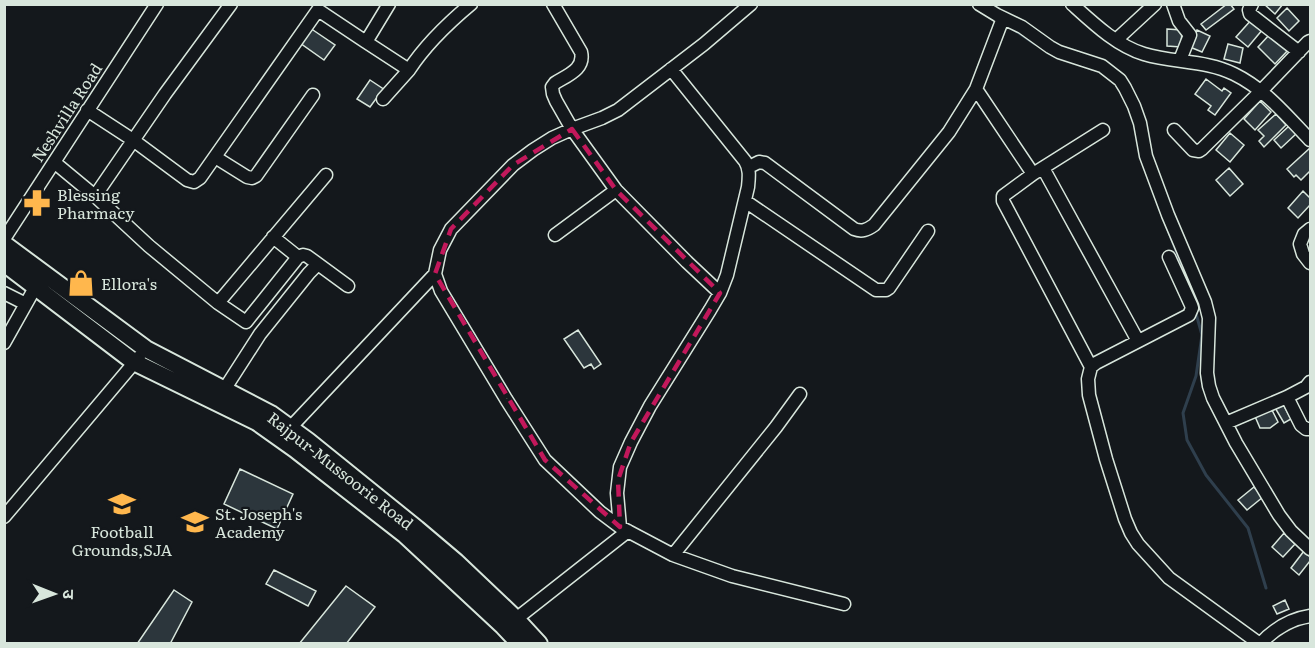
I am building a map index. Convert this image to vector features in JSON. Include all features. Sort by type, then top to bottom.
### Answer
[{"type":"main road","name":"Rajpur-Mussoorie Road","points":[[4,244],[146,349],[271,414],[290,428],[456,562],[539,644]]},
{"type":"main road","name":"Rajpur-Mussoorie Road","points":[[4,263],[134,362],[256,423],[295,449],[404,534],[520,644]]},
{"type":"street","name":"Neshvilla Road","points":[[4,239],[157,4]]},
{"type":"street","points":[[95,196],[231,4]]},
{"type":"street","points":[[366,42],[389,4]]},
{"type":"street","points":[[383,99],[438,34],[471,4]]},
{"type":"street","points":[[554,4],[583,59],[580,66],[552,87],[553,94],[572,129],[616,190],[720,292]]},
{"type":"street","points":[[751,4],[618,110],[543,144],[513,165],[451,229],[440,250],[435,274],[441,291],[545,460],[600,512],[624,529],[673,555],[732,576],[844,604]]},
{"type":"street","points":[[979,4],[1001,23],[1022,27],[1050,48],[1094,63],[1109,70],[1120,80],[1129,95],[1140,123],[1146,156],[1177,240],[1205,302],[1209,318],[1207,359],[1209,386],[1213,398],[1236,443],[1279,515],[1291,531],[1311,549]]},
{"type":"street","points":[[1072,4],[1116,40],[1143,54],[1213,66],[1233,73],[1262,90],[1311,140]]},
{"type":"street","points":[[1116,40],[1155,4]]},
{"type":"street","points":[[1173,4],[1179,21],[1190,35],[1180,60]]},
{"type":"street","points":[[1252,4],[1250,14],[1299,52]]},
{"type":"street","points":[[87,110],[133,140],[187,180],[194,182],[200,178],[215,157],[314,7],[409,70]]},
{"type":"street","points":[[749,167],[765,162],[854,229],[869,229],[949,132],[976,89],[1001,23]]},
{"type":"street","points":[[1174,130],[1193,150],[1199,151],[1311,41]]},
{"type":"street","points":[[624,529],[617,493],[620,467],[630,442],[650,406],[720,292],[727,275],[749,175],[749,167],[745,161],[671,69]]},
{"type":"street","points":[[976,89],[1038,171],[1138,340]]},
{"type":"street","points":[[215,157],[247,177],[256,176],[313,95]]},
{"type":"street","points":[[1091,367],[1003,199],[1004,194],[1103,130]]},
{"type":"street","points":[[54,162],[95,196],[148,246],[260,334]]},
{"type":"street","points":[[218,303],[326,175]]},
{"type":"street","points":[[555,235],[616,190]]},
{"type":"street","points":[[745,201],[876,290],[881,291],[889,288],[928,231]]},
{"type":"street","points":[[1311,229],[1305,234],[1300,244],[1303,254],[1311,263]]},
{"type":"street","points":[[273,237],[298,257]]},
{"type":"street","points":[[246,322],[298,257],[303,255],[308,256],[348,286]]},
{"type":"street","points":[[1169,256],[1191,305],[1191,312],[1100,360],[1091,367],[1088,379],[1089,395],[1125,519],[1138,544],[1169,578],[1260,644],[1271,632],[1288,622],[1311,616]]},
{"type":"street","points":[[224,390],[260,334],[318,264]]},
{"type":"street","points":[[290,428],[435,274]]},
{"type":"street","points":[[4,343],[36,286]]},
{"type":"street","points":[[4,293],[26,304]]},
{"type":"street","points":[[4,517],[146,349]]},
{"type":"street","points":[[1226,423],[1287,397],[1311,382]]},
{"type":"street","points":[[673,555],[800,394]]},
{"type":"street","points":[[1287,397],[1301,425],[1306,429],[1311,429]]},
{"type":"street","points":[[516,619],[624,529]]},
{"type":"highlighted area","points":[[572,129],[616,190],[720,293],[631,442],[618,480],[620,527],[545,460],[435,274],[451,229],[513,165]]},
{"type":"building","points":[[1227,4],[1234,9],[1206,30],[1201,24]]},
{"type":"building","points":[[1264,4],[1283,4],[1275,14]]},
{"type":"building","points":[[1287,8],[1299,21],[1289,31],[1277,18]]},
{"type":"building","points":[[1252,19],[1263,29],[1248,47],[1236,37]]},
{"type":"building","points":[[310,28],[335,45],[324,60],[300,43]]},
{"type":"building","points":[[1167,29],[1182,30],[1181,47],[1167,46]]},
{"type":"building","points":[[1197,30],[1210,36],[1202,52],[1190,47]]},
{"type":"building","points":[[1270,34],[1290,48],[1275,64],[1258,47]]},
{"type":"building","points":[[1228,44],[1243,48],[1240,63],[1224,59]]},
{"type":"building","points":[[1206,79],[1222,91],[1224,88],[1231,93],[1215,115],[1208,110],[1211,106],[1195,94]]},
{"type":"building","points":[[370,80],[385,90],[381,98],[378,96],[370,107],[357,99]]},
{"type":"building","points":[[1260,101],[1271,112],[1255,130],[1244,119]]},
{"type":"building","points":[[1276,114],[1286,125],[1264,147],[1259,141],[1264,136],[1258,130]]},
{"type":"building","points":[[1289,126],[1296,134],[1281,148],[1274,140]]},
{"type":"building","points":[[1230,133],[1244,145],[1230,162],[1216,150]]},
{"type":"building","points":[[1310,148],[1310,171],[1301,180],[1296,175],[1294,177],[1287,169]]},
{"type":"building","points":[[1229,168],[1243,184],[1230,196],[1216,180]]},
{"type":"building","points":[[1303,191],[1310,198],[1310,205],[1298,218],[1288,208]]},
{"type":"building","points":[[578,330],[601,364],[594,369],[591,364],[584,368],[564,339]]},
{"type":"building","points":[[1282,402],[1291,419],[1284,423],[1274,406]]},
{"type":"building","points":[[1270,406],[1278,422],[1270,428],[1260,428],[1254,414]]},
{"type":"building","points":[[240,469],[293,494],[277,529],[224,504]]},
{"type":"building","points":[[1254,487],[1263,497],[1247,510],[1238,500]]},
{"type":"building","points":[[1284,533],[1295,544],[1283,557],[1272,547]]},
{"type":"building","points":[[1304,551],[1310,557],[1310,561],[1299,575],[1291,568]]},
{"type":"building","points":[[274,570],[316,591],[308,606],[266,584]]},
{"type":"building","points":[[346,586],[375,607],[346,644],[299,644]]},
{"type":"building","points":[[174,590],[192,602],[170,644],[137,644]]},
{"type":"building","points":[[1285,600],[1289,609],[1277,614],[1273,606]]},
{"type":"waterway","points":[[1013,29],[1035,44]]},
{"type":"waterway","points":[[1166,225],[1189,286]]},
{"type":"waterway","points":[[1195,310],[1202,335],[1196,376],[1183,413],[1187,440],[1206,475],[1248,528],[1266,588]]},
{"type":"place","name":"Blessing Pharmacy","points":[[37,203]]},
{"type":"place","name":"Ellora's","points":[[81,283]]},
{"type":"place","name":"Football Grounds,SJA","points":[[122,504]]},
{"type":"place","name":"St. Joseph's Academy","points":[[195,522]]}]
